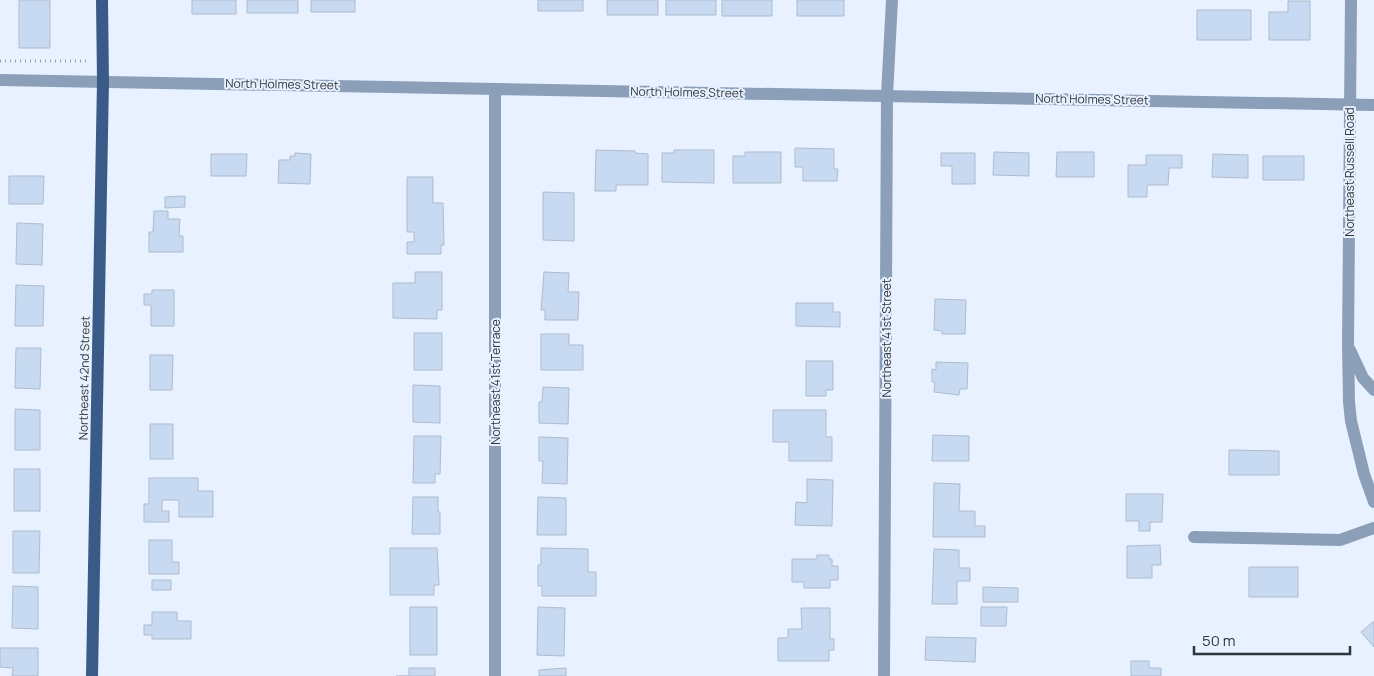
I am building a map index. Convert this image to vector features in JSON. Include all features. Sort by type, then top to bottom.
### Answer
[{"type":"main road","name":"Northeast 42nd Street","points":[[92,676],[103,81],[102,0]]},
{"type":"street","name":"Northeast 41st Street","points":[[884,676],[887,95],[892,0]]},
{"type":"street","name":"Northeast Russell Road","points":[[1351,0],[1349,402],[1351,421],[1364,474],[1374,502]]},
{"type":"street","name":"North Holmes Street","points":[[0,80],[1374,105]]},
{"type":"street","name":"Northeast 41st Terrace","points":[[495,88],[495,676]]},
{"type":"street","points":[[1348,344],[1362,378],[1374,390]]},
{"type":"street","points":[[1194,537],[1340,540],[1374,528]]},
{"type":"path","points":[[0,61],[103,62]]},
{"type":"building","points":[[19,0],[50,0],[50,48],[19,48]]},
{"type":"building","points":[[192,0],[236,0],[236,14],[192,14]]},
{"type":"building","points":[[247,0],[298,0],[298,13],[247,13]]},
{"type":"building","points":[[311,0],[355,0],[355,12],[311,12]]},
{"type":"building","points":[[538,0],[583,0],[583,11],[538,11]]},
{"type":"building","points":[[607,0],[658,0],[658,15],[607,15]]},
{"type":"building","points":[[666,0],[716,0],[716,15],[666,15]]},
{"type":"building","points":[[722,0],[772,0],[772,16],[722,16]]},
{"type":"building","points":[[797,0],[844,0],[844,16],[797,16]]},
{"type":"building","points":[[1288,1],[1310,1],[1310,40],[1269,40],[1269,12],[1288,12]]},
{"type":"building","points":[[1197,10],[1251,10],[1251,40],[1197,40]]},
{"type":"building","points":[[795,148],[834,149],[834,169],[838,169],[837,181],[803,181],[803,167],[795,167]]},
{"type":"building","points":[[596,150],[635,151],[635,153],[648,154],[648,185],[616,185],[616,191],[595,191]]},
{"type":"building","points":[[674,150],[714,150],[714,183],[662,182],[662,153],[674,153]]},
{"type":"building","points":[[745,152],[781,152],[781,183],[733,183],[733,156],[745,156]]},
{"type":"building","points":[[994,152],[1029,153],[1029,176],[993,175]]},
{"type":"building","points":[[1057,152],[1094,152],[1094,177],[1056,177]]},
{"type":"building","points":[[295,153],[311,154],[310,184],[278,183],[279,160],[290,160],[290,156],[295,156]]},
{"type":"building","points":[[941,153],[975,153],[975,184],[952,184],[952,166],[941,166]]},
{"type":"building","points":[[211,154],[247,154],[246,176],[211,176]]},
{"type":"building","points":[[1213,154],[1248,155],[1248,178],[1212,177]]},
{"type":"building","points":[[1146,155],[1182,155],[1182,168],[1169,168],[1168,185],[1147,185],[1147,197],[1128,197],[1128,165],[1146,165]]},
{"type":"building","points":[[1263,156],[1304,156],[1304,180],[1263,180]]},
{"type":"building","points":[[9,176],[44,176],[43,204],[9,204]]},
{"type":"building","points":[[407,177],[433,177],[433,203],[443,203],[444,245],[441,245],[441,254],[407,254],[407,242],[414,242],[414,232],[407,232]]},
{"type":"building","points":[[543,192],[574,193],[574,241],[543,240]]},
{"type":"building","points":[[185,196],[185,207],[165,208],[165,197]]},
{"type":"building","points":[[154,211],[168,211],[168,219],[180,219],[179,236],[183,236],[183,252],[149,252],[149,232],[153,232]]},
{"type":"building","points":[[17,223],[43,224],[42,265],[16,264]]},
{"type":"building","points":[[415,272],[442,272],[442,310],[437,310],[437,319],[393,318],[393,283],[415,283]]},
{"type":"building","points":[[544,272],[569,273],[568,292],[579,292],[578,320],[545,320],[545,310],[541,310]]},
{"type":"building","points":[[16,285],[44,286],[43,326],[15,326]]},
{"type":"building","points":[[152,290],[174,290],[174,326],[151,326],[151,305],[144,305],[144,294],[152,294]]},
{"type":"building","points":[[935,299],[966,300],[965,334],[942,334],[942,331],[934,330]]},
{"type":"building","points":[[796,303],[833,303],[833,312],[840,312],[840,327],[796,326]]},
{"type":"building","points":[[414,333],[442,333],[442,370],[414,370]]},
{"type":"building","points":[[541,334],[569,334],[569,345],[583,345],[583,370],[541,370]]},
{"type":"building","points":[[16,348],[41,348],[40,389],[15,388]]},
{"type":"building","points":[[150,355],[173,355],[172,390],[150,390]]},
{"type":"building","points":[[806,361],[833,361],[833,390],[826,390],[826,396],[806,396]]},
{"type":"building","points":[[936,362],[968,363],[967,389],[960,389],[959,395],[934,392],[935,382],[932,382],[932,369],[936,370]]},
{"type":"building","points":[[413,385],[440,386],[440,423],[413,422]]},
{"type":"building","points":[[543,387],[569,388],[568,424],[539,423],[539,402],[542,402]]},
{"type":"building","points":[[15,409],[40,410],[40,450],[15,450]]},
{"type":"building","points":[[773,410],[826,410],[826,437],[832,437],[832,461],[789,461],[789,442],[773,442]]},
{"type":"building","points":[[150,424],[173,424],[173,459],[150,459]]},
{"type":"building","points":[[933,435],[969,436],[969,461],[932,461]]},
{"type":"building","points":[[414,436],[441,436],[440,474],[435,474],[435,483],[413,483]]},
{"type":"building","points":[[539,437],[568,438],[567,484],[542,483],[543,461],[539,461]]},
{"type":"building","points":[[1229,450],[1279,451],[1279,475],[1229,475]]},
{"type":"building","points":[[14,469],[40,469],[40,511],[14,511]]},
{"type":"building","points":[[149,478],[198,478],[198,491],[213,491],[213,517],[179,517],[179,500],[162,500],[162,511],[169,511],[169,522],[144,522],[144,504],[149,504]]},
{"type":"building","points":[[807,479],[833,480],[832,526],[795,525],[796,502],[807,503]]},
{"type":"building","points":[[934,483],[960,484],[959,511],[975,511],[975,526],[985,526],[985,537],[933,537]]},
{"type":"building","points":[[1126,494],[1163,494],[1162,522],[1150,522],[1150,531],[1139,531],[1139,521],[1126,521]]},
{"type":"building","points":[[413,497],[438,497],[440,534],[412,534]]},
{"type":"building","points":[[538,497],[566,498],[566,535],[537,535]]},
{"type":"building","points":[[13,531],[40,531],[39,573],[13,573]]},
{"type":"building","points":[[149,540],[172,540],[172,562],[179,562],[179,574],[149,574]]},
{"type":"building","points":[[1160,545],[1161,565],[1152,565],[1152,578],[1127,578],[1127,546]]},
{"type":"building","points":[[390,548],[437,548],[439,585],[434,585],[434,595],[390,595]]},
{"type":"building","points":[[541,548],[588,549],[588,572],[596,572],[596,596],[542,596],[542,586],[538,586],[538,565],[541,565]]},
{"type":"building","points":[[934,549],[959,550],[959,568],[970,568],[970,581],[957,581],[957,604],[932,604]]},
{"type":"building","points":[[817,555],[829,555],[829,559],[832,559],[832,566],[838,566],[838,580],[830,580],[830,588],[804,588],[804,582],[792,582],[792,559],[817,559]]},
{"type":"building","points":[[1249,567],[1298,567],[1298,597],[1249,597]]},
{"type":"building","points":[[152,580],[171,580],[171,590],[152,590]]},
{"type":"building","points":[[13,586],[38,587],[38,629],[12,628]]},
{"type":"building","points":[[983,587],[1018,588],[1018,602],[983,602]]},
{"type":"building","points":[[410,607],[437,607],[437,655],[410,655]]},
{"type":"building","points":[[538,607],[565,608],[564,656],[537,655]]},
{"type":"building","points":[[981,607],[1007,607],[1006,626],[981,626]]},
{"type":"building","points":[[801,608],[830,608],[830,639],[834,639],[834,650],[829,650],[829,661],[778,661],[778,638],[788,638],[788,629],[802,629]]},
{"type":"building","points":[[152,612],[177,612],[177,621],[191,621],[191,639],[152,639],[152,635],[144,635],[144,625],[152,625]]},
{"type":"building","points":[[1374,621],[1374,647],[1361,632]]},
{"type":"building","points":[[926,637],[976,638],[975,662],[925,660]]},
{"type":"building","points":[[0,648],[38,648],[38,676],[12,676],[13,668],[0,667]]},
{"type":"building","points":[[1131,661],[1149,661],[1149,668],[1161,668],[1161,676],[1131,676]]},
{"type":"building","points":[[409,668],[435,668],[435,676],[409,676]]},
{"type":"building","points":[[566,668],[566,676],[539,676],[539,670]]}]
